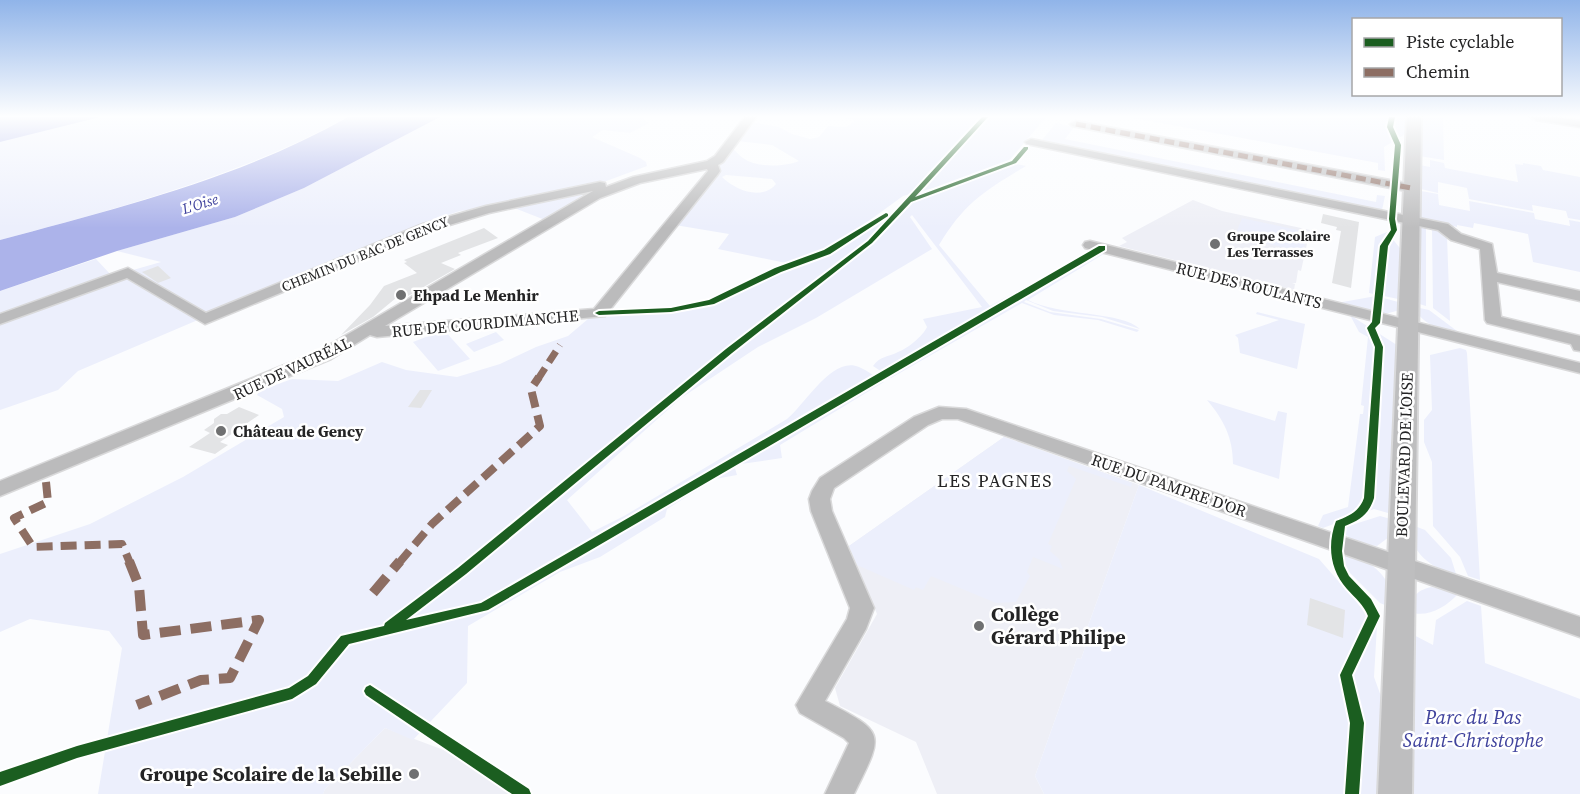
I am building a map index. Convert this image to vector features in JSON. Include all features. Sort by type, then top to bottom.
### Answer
[{"type":"main road","name":"BOULEVARD DE L'OISE","points":[[1395,794],[1412,154]]},
{"type":"street","points":[[711,164],[723,154]]},
{"type":"street","points":[[1090,154],[1443,227],[1456,237],[1486,246],[1493,320],[1580,342]]},
{"type":"street","points":[[1236,154],[1411,188]]},
{"type":"street","name":"RUE DE VAURÉAL","points":[[0,489],[285,374],[325,355],[371,330],[595,195],[617,185],[711,164]]},
{"type":"street","name":"RUE DE COURDIMANCHE","points":[[371,330],[376,332],[599,313],[616,288],[714,171],[711,164]]},
{"type":"street","name":"CHEMIN DU BAC DE GENCY","points":[[0,319],[128,272],[205,319],[428,226],[498,208],[601,186],[617,185]]},
{"type":"street","name":"RUE DES ROULANTS","points":[[1090,245],[1580,368]]},
{"type":"street","points":[[1490,276],[1580,296]]},
{"type":"street","name":"RUE DU PAMPRE D'OR","points":[[839,794],[862,749],[862,739],[853,729],[809,705],[858,622],[862,608],[819,506],[820,495],[827,483],[936,414],[960,413],[1580,627]]},
{"type":"shaded area","name":"Groupe Scolaire Les Terrasses","points":[[1193,200],[1222,211],[1310,230],[1301,271],[1298,270],[1296,283],[1292,283],[1295,284],[1294,290],[1119,246],[1127,242],[1122,238]]},
{"type":"shaded area","name":"Collège Gérard Philipe","points":[[1004,437],[1139,485],[1084,637],[1088,639],[1081,659],[1077,658],[1035,776],[1044,794],[937,794],[916,742],[840,706],[835,688],[877,614],[849,546]]},
{"type":"shaded area","name":"Groupe Scolaire de la Sebille","points":[[385,728],[465,758],[519,794],[323,794],[325,789]]},
{"type":"green space","points":[[0,154],[272,154],[134,203],[0,240]]},
{"type":"green space","points":[[369,154],[631,154],[646,162],[647,166],[601,183],[545,220],[507,205],[460,211],[438,218],[78,371],[58,390],[0,410],[0,291],[96,259],[112,276],[161,262],[117,251],[235,217],[304,188]]},
{"type":"green space","points":[[728,154],[738,154],[749,161],[763,165],[799,161],[787,154],[1015,154],[1007,163],[953,183],[903,196],[837,244],[821,252],[786,263],[718,249],[729,234],[675,225]],"holes":[[[726,175],[772,179],[776,184],[770,189],[756,193],[734,186],[722,177]]]},
{"type":"green space","points":[[1110,154],[1139,154],[1376,202],[1377,195],[1385,196],[1382,210]]},
{"type":"green space","points":[[1329,154],[1384,154],[1385,171],[1378,170],[1378,163]]},
{"type":"green space","points":[[1419,154],[1444,154],[1444,160],[1419,156]]},
{"type":"green space","points":[[1430,160],[1444,163],[1445,168],[1518,182],[1515,164],[1523,165],[1523,163],[1541,166],[1543,170],[1580,177],[1580,220],[1568,218],[1566,211],[1532,205],[1533,211],[1469,199],[1467,188],[1438,182],[1438,193],[1421,189],[1420,165],[1430,167]]},
{"type":"green space","points":[[1016,164],[1026,166],[999,183],[967,208],[939,245],[990,306],[1091,251],[1107,252],[1028,300],[1056,309],[1119,319],[1140,329],[1102,317],[1053,311],[1026,300],[1024,302],[1050,312],[1101,319],[1139,330],[1137,332],[1098,320],[1054,315],[1022,303],[891,378],[873,366],[881,358],[902,350],[918,338],[927,327],[923,319],[982,307],[912,215],[910,217],[932,249],[816,318],[758,347],[681,398],[567,500],[592,532],[624,516],[787,419],[820,383],[839,368],[849,365],[859,367],[884,382],[780,445],[782,458],[734,465],[737,475],[715,479],[667,509],[665,517],[600,557],[560,572],[468,626],[467,683],[413,740],[385,728],[325,789],[323,794],[98,794],[122,648],[109,631],[30,619],[0,632],[0,554],[90,524],[183,477],[284,417],[282,409],[257,395],[259,391],[292,379],[338,381],[382,362],[406,370],[457,377],[500,364],[536,347],[568,336],[588,319],[605,314],[686,311],[699,308],[777,272],[838,249],[903,205]]},
{"type":"green space","points":[[1421,191],[1438,194],[1439,205],[1470,211],[1469,201],[1534,213],[1535,219],[1570,226],[1569,220],[1580,222],[1580,272],[1533,262],[1528,234],[1474,223],[1473,228],[1457,225],[1457,227],[1421,218]]},
{"type":"green space","points":[[1242,218],[1307,232],[1303,252],[1235,236]]},
{"type":"green space","points":[[1417,227],[1426,228],[1426,306],[1416,303]]},
{"type":"green space","points":[[1432,227],[1440,229],[1447,236],[1450,321],[1433,308]]},
{"type":"green space","points":[[1387,232],[1403,252],[1403,300],[1369,293],[1375,237]]},
{"type":"green space","points":[[1376,296],[1402,303],[1400,310],[1381,315],[1337,303]]},
{"type":"green space","points":[[1415,307],[1429,310],[1457,331],[1457,334],[1426,322]]},
{"type":"green space","points":[[1257,312],[1305,324],[1297,369],[1240,353],[1238,338],[1235,335],[1279,320],[1256,314]]},
{"type":"green space","points":[[1350,315],[1400,347],[1395,515],[1374,509],[1323,528],[1318,526],[1323,515],[1348,507],[1360,414],[1363,414],[1364,406],[1361,405],[1368,337],[1359,332]]},
{"type":"green space","points":[[444,330],[470,359],[438,371],[413,342]]},
{"type":"green space","points":[[496,332],[504,340],[474,352],[466,344]]},
{"type":"green space","points":[[1460,348],[1466,350],[1467,353],[1480,580],[1468,576],[1460,557],[1433,526],[1432,462],[1424,442],[1424,420],[1432,410],[1430,355]]},
{"type":"green space","points":[[1207,400],[1275,421],[1278,411],[1287,413],[1279,479],[1233,464],[1226,430]]},
{"type":"green space","points":[[1004,437],[1132,483],[1131,487],[1069,466],[1067,471],[1076,479],[1048,544],[1052,546],[1050,551],[1059,559],[1063,569],[1033,557],[1027,572],[1030,576],[1016,602],[996,603],[931,576],[923,590],[916,587],[914,590],[857,565],[849,546]]},
{"type":"green space","points":[[1139,485],[1319,559],[1347,591],[1378,609],[1374,677],[1382,699],[1383,794],[1044,794],[1035,776],[1077,658],[1081,659],[1088,639],[1084,637]]},
{"type":"green space","points":[[1380,516],[1394,520],[1393,534],[1377,546],[1348,542],[1348,536],[1333,531]]},
{"type":"green space","points":[[1412,525],[1425,530],[1451,558],[1457,577],[1438,568],[1421,555],[1414,544]]},
{"type":"green space","points":[[1343,550],[1370,564],[1382,574],[1389,587],[1390,607],[1380,603],[1343,566]]},
{"type":"green space","points":[[1431,587],[1458,592],[1458,594],[1447,604],[1429,613],[1409,612],[1416,595]]},
{"type":"green space","name":"Parc du Pas Saint-Christophe","points":[[1467,601],[1481,606],[1485,663],[1580,699],[1580,794],[1407,794],[1410,633],[1433,645],[1436,620]]},
{"type":"water","name":"L'Oise","points":[[272,154],[369,154],[304,188],[235,217],[117,251],[0,291],[0,240],[134,203]]},
{"type":"building","points":[[1323,214],[1359,222],[1351,288],[1332,283],[1341,231],[1336,230],[1337,227],[1321,223]]},
{"type":"building","name":"Ehpad Le Menhir","points":[[484,228],[498,238],[458,253],[461,255],[441,263],[455,269],[401,300],[396,298],[373,317],[341,335],[370,305],[384,286],[417,273],[404,263],[407,262],[404,260]]},
{"type":"building","points":[[158,266],[171,278],[158,283],[142,272]]},
{"type":"building","points":[[420,390],[432,390],[421,408],[408,407]]},
{"type":"building","name":"Château de Gency","points":[[239,407],[259,415],[220,442],[228,445],[215,454],[189,447],[210,433],[204,430],[214,423],[214,419]]},
{"type":"building","points":[[1310,598],[1345,610],[1343,638],[1307,625]]},
{"type":"marked path","points":[[1233,154],[1411,188]]},
{"type":"marked path","points":[[373,593],[432,524],[540,426],[531,389],[560,345]]},
{"type":"marked path","points":[[46,482],[48,502],[14,518],[33,547],[122,544],[139,586],[143,635],[259,620],[230,678],[201,680],[137,705]]},
{"type":"cycle path","points":[[389,627],[462,571],[729,351],[870,242],[951,154]]},
{"type":"cycle path","points":[[912,200],[1014,162],[1021,154]]},
{"type":"cycle path","points":[[1352,794],[1357,723],[1346,675],[1374,616],[1367,603],[1341,573],[1337,562],[1337,551],[1340,524],[1359,515],[1369,498],[1379,347],[1371,328],[1376,323],[1384,246],[1394,230],[1392,219],[1397,154]]},
{"type":"cycle path","points":[[599,313],[671,310],[711,302],[778,270],[827,252],[886,215]]},
{"type":"cycle path","points":[[0,779],[77,752],[292,693],[312,680],[345,640],[484,607],[1102,248]]},
{"type":"cycle path","points":[[370,691],[524,794]]},
{"type":"place","name":"Groupe Scolaire Les Terrasses","points":[[1215,244]]},
{"type":"place","name":"Ehpad Le Menhir","points":[[401,295]]},
{"type":"place","name":"Château de Gency","points":[[221,431]]},
{"type":"place","name":"Collège Gérard Philipe","points":[[979,626]]},
{"type":"place","name":"Groupe Scolaire de la Sebille","points":[[414,774]]},
{"type":"district","name":"LES PAGNES","points":[[995,481]]}]
